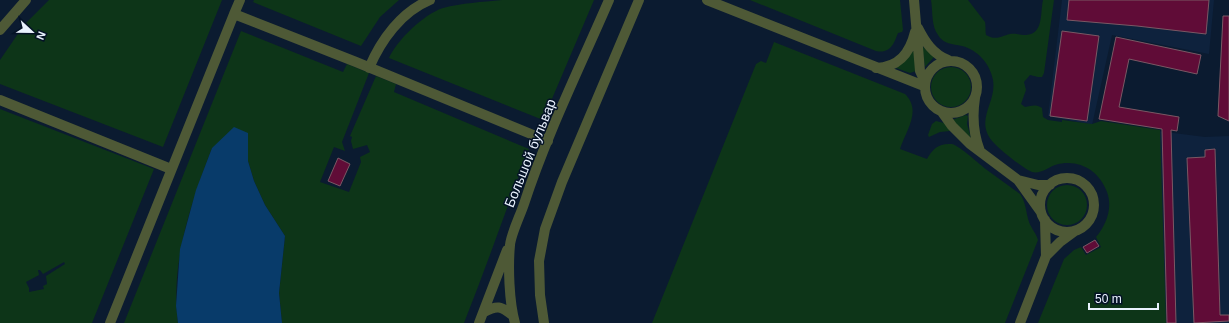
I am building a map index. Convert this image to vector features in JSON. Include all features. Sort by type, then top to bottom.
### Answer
[{"type":"street","points":[[0,30],[26,0]]},
{"type":"street","points":[[110,323],[240,0]]},
{"type":"street","points":[[369,68],[375,54],[387,35],[404,16],[430,0]]},
{"type":"street","name":"Большой бульвар","points":[[514,319],[510,281],[510,243],[528,190],[608,0]]},
{"type":"street","points":[[544,323],[540,296],[539,261],[544,229],[562,182],[640,0]]},
{"type":"street","points":[[707,0],[876,68],[925,84]]},
{"type":"street","points":[[914,0],[920,70],[925,84]]},
{"type":"street","points":[[234,14],[548,141]]},
{"type":"street","points":[[876,68],[887,67],[902,58],[908,51],[914,35],[916,24]]},
{"type":"street","points":[[916,24],[927,44],[934,52],[948,60],[961,62],[971,70],[977,82],[973,125],[974,134],[981,152]]},
{"type":"street","points":[[948,60],[935,65],[930,70],[925,84],[925,93],[931,104],[942,112],[957,130],[981,152],[1018,180],[1051,226],[1066,232],[1075,231]]},
{"type":"street","points":[[942,112],[949,113],[962,110],[973,101],[976,95]]},
{"type":"street","points":[[0,100],[172,168]]},
{"type":"street","points":[[1020,323],[1046,256],[1060,242],[1075,231],[1082,228],[1092,215],[1094,200],[1091,192],[1080,181],[1064,178],[1056,180],[1044,191],[1040,206],[1044,217],[1046,256]]},
{"type":"street","points":[[1018,180],[1038,185],[1050,185]]},
{"type":"street","points":[[479,323],[510,243]]},
{"type":"street","points":[[484,312],[494,307],[500,307],[506,310],[514,319]]},
{"type":"shaded area","points":[[1062,0],[1214,0],[1209,54],[1112,35],[1092,125],[1048,116]]},
{"type":"shaded area","points":[[234,127],[248,133],[248,161],[254,181],[265,205],[285,236],[279,293],[282,323],[178,323],[176,306],[180,249],[196,190],[212,148]]},
{"type":"shaded area","points":[[1158,131],[1205,137],[1229,136],[1229,323],[1161,323]]},
{"type":"green space","points":[[49,0],[222,0],[163,147],[0,84],[0,60],[24,25]]},
{"type":"green space","points":[[254,0],[399,0],[380,17],[361,46],[253,2]]},
{"type":"green space","points":[[502,0],[594,0],[543,120],[389,58],[398,43],[412,28],[436,11],[457,5]]},
{"type":"green space","points":[[750,0],[900,0],[903,30],[902,32],[898,33],[891,47],[885,51],[876,51]]},
{"type":"green space","points":[[931,0],[968,0],[985,22],[986,35],[993,38],[998,38],[1012,34],[1032,34],[1036,31],[1040,22],[1043,0],[1054,0],[1044,73],[1042,77],[1030,75],[1024,82],[1026,90],[1021,104],[1025,107],[1035,106],[1042,108],[1043,117],[1048,120],[1062,122],[1062,120],[1092,124],[1101,121],[1160,130],[1166,323],[1038,323],[1064,259],[1074,250],[1081,247],[1086,255],[1101,247],[1096,237],[1108,216],[1109,198],[1099,178],[1087,168],[1072,163],[1064,163],[1041,171],[1032,172],[1012,159],[994,143],[988,135],[986,127],[987,112],[993,88],[993,80],[989,68],[978,54],[968,48],[948,43],[940,38],[934,27]]},
{"type":"green space","points":[[241,31],[343,72],[347,64],[369,73],[342,142],[345,151],[334,147],[320,182],[349,192],[361,162],[360,157],[370,152],[367,145],[353,149],[351,141],[352,137],[350,136],[376,76],[396,84],[394,92],[529,149],[464,323],[282,323],[279,293],[285,236],[265,205],[254,181],[248,161],[248,133],[212,148],[204,169],[190,212],[180,256],[176,301],[178,323],[124,323]]},
{"type":"green space","points":[[774,42],[905,94],[910,100],[912,114],[909,128],[900,149],[927,159],[940,145],[955,145],[1020,194],[1025,204],[1029,222],[1038,240],[1005,323],[652,323],[756,64],[761,61],[766,63]]},
{"type":"green space","points":[[922,46],[934,57],[925,67]]},
{"type":"green space","points":[[913,51],[916,71],[910,73],[896,68]]},
{"type":"green space","points":[[955,67],[962,70],[968,76],[971,87],[970,95],[962,104],[955,107],[947,107],[940,104],[932,95],[931,83],[934,76],[943,68]]},
{"type":"green space","points":[[0,109],[154,169],[92,323],[0,323]],"holes":[[[64,262],[65,264],[46,276],[47,284],[43,286],[44,289],[29,292],[26,282],[39,275],[38,270],[40,270],[43,274]]]},
{"type":"green space","points":[[966,115],[968,116],[967,124],[971,138],[952,120]]},
{"type":"green space","points":[[936,121],[944,123],[950,131],[940,132],[929,137],[928,135],[932,124]]},
{"type":"green space","points":[[1071,185],[1078,188],[1084,194],[1087,205],[1086,213],[1078,222],[1071,225],[1063,225],[1056,222],[1048,213],[1047,201],[1050,194],[1059,186]]},
{"type":"building","points":[[1069,0],[1209,0],[1206,34],[1067,20]]},
{"type":"building","points":[[1223,16],[1229,16],[1229,121],[1218,116]]},
{"type":"building","points":[[1062,31],[1099,36],[1087,121],[1050,116]]},
{"type":"building","points":[[1116,37],[1201,55],[1197,74],[1129,59],[1119,107],[1179,117],[1177,131],[1171,130],[1176,323],[1167,323],[1162,129],[1099,119]]},
{"type":"building","points":[[1215,149],[1220,315],[1229,315],[1229,321],[1194,323],[1187,158],[1205,157],[1205,150]]},
{"type":"building","points":[[338,158],[350,164],[340,186],[328,181]]},
{"type":"building","points":[[1095,240],[1099,246],[1087,253],[1083,247]]}]
